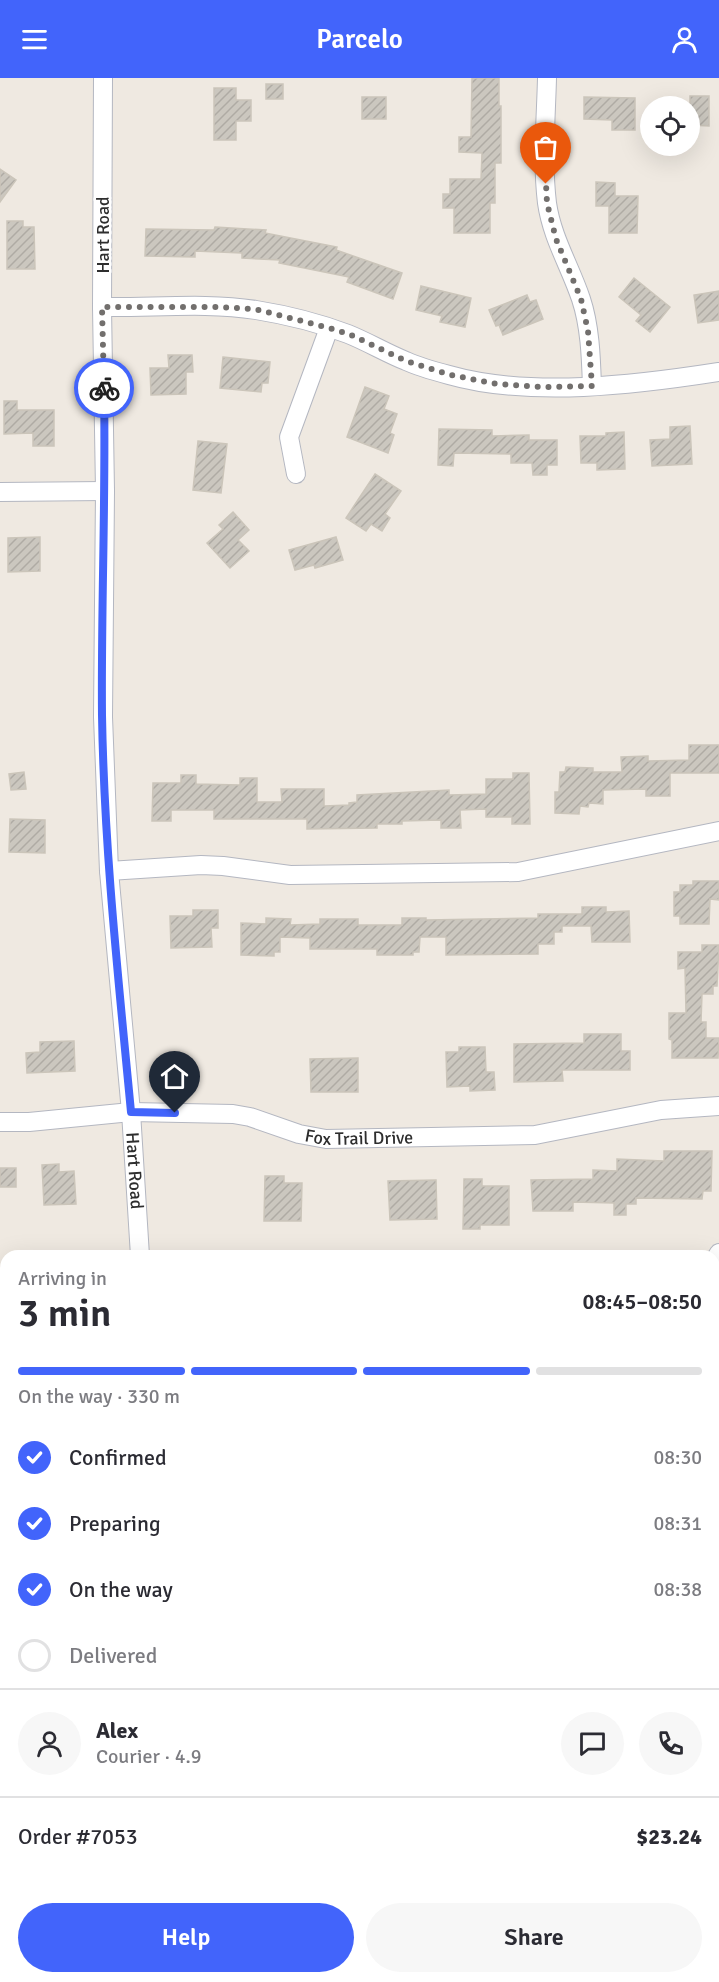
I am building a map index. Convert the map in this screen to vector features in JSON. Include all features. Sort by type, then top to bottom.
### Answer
[{"type":"street","name":"Hart Road","points":[[103,78],[102,307],[105,491],[102,717],[109,871],[131,1112],[140,1250]]},
{"type":"street","points":[[547,78],[545,166],[547,203],[556,239],[581,299],[588,331],[592,386]]},
{"type":"street","points":[[102,307],[255,309],[349,334],[406,361],[451,375],[497,384],[543,387],[592,386],[672,380],[719,372]]},
{"type":"street","points":[[296,474],[289,436],[329,328]]},
{"type":"street","points":[[0,492],[105,491]]},
{"type":"street","points":[[109,871],[201,865],[290,875],[518,872],[719,831]]},
{"type":"street","name":"Fox Trail Drive","points":[[0,1122],[28,1122],[131,1112],[232,1114],[250,1117],[299,1134],[326,1139],[478,1138],[535,1135],[643,1113],[719,1106]]},
{"type":"building","points":[[472,78],[499,78],[501,163],[495,163],[495,203],[490,203],[490,233],[454,233],[454,208],[443,208],[443,194],[450,194],[450,179],[481,179],[482,153],[459,152],[459,137],[471,137]]},
{"type":"building","points":[[266,84],[283,84],[283,99],[266,99]]},
{"type":"building","points":[[214,88],[236,88],[236,100],[251,100],[251,121],[236,121],[236,140],[214,140]]},
{"type":"building","points":[[700,96],[709,96],[709,126],[700,126]]},
{"type":"building","points":[[362,97],[386,97],[386,119],[362,119]]},
{"type":"building","points":[[584,97],[635,98],[635,130],[612,130],[612,120],[584,119]]},
{"type":"building","points":[[0,169],[16,180],[0,202]]},
{"type":"building","points":[[596,182],[615,183],[615,196],[638,196],[637,233],[609,233],[609,206],[596,206]]},
{"type":"building","points":[[7,221],[23,221],[23,227],[34,227],[35,269],[7,269]]},
{"type":"building","points":[[215,227],[266,230],[265,233],[337,247],[336,250],[402,273],[393,299],[347,282],[349,277],[279,263],[280,260],[242,258],[242,253],[195,251],[195,257],[145,256],[146,229],[214,230]]},
{"type":"building","points":[[634,278],[670,307],[650,332],[636,321],[641,315],[619,297]]},
{"type":"building","points":[[421,286],[471,298],[465,327],[440,322],[442,316],[416,310]]},
{"type":"building","points":[[719,291],[719,320],[698,323],[694,295]]},
{"type":"building","points":[[527,295],[530,302],[536,300],[543,319],[503,335],[489,310]]},
{"type":"building","points":[[168,355],[192,355],[193,372],[186,372],[186,394],[151,395],[150,368],[169,368]]},
{"type":"building","points":[[223,357],[270,362],[268,383],[262,383],[261,392],[220,388]]},
{"type":"building","points":[[365,387],[389,396],[384,409],[397,414],[390,433],[394,435],[388,453],[347,437]]},
{"type":"building","points":[[4,401],[17,401],[17,410],[54,410],[54,446],[33,446],[33,433],[4,434]]},
{"type":"building","points":[[690,426],[692,464],[652,466],[650,440],[670,439],[670,427]]},
{"type":"building","points":[[439,429],[492,430],[492,436],[529,435],[529,440],[557,440],[557,465],[547,465],[547,475],[533,475],[532,463],[511,463],[511,454],[454,453],[453,466],[438,465]]},
{"type":"building","points":[[624,432],[625,469],[597,470],[597,463],[581,463],[580,436],[606,436],[606,433]]},
{"type":"building","points":[[198,441],[227,444],[221,493],[193,490]]},
{"type":"building","points":[[375,474],[401,491],[385,514],[390,518],[382,531],[371,524],[366,531],[346,518]]},
{"type":"building","points":[[233,512],[249,530],[238,540],[249,551],[230,568],[207,543],[223,529],[219,525]]},
{"type":"building","points":[[40,537],[40,571],[8,572],[8,538]]},
{"type":"building","points":[[336,537],[343,560],[315,568],[314,565],[295,570],[289,550]]},
{"type":"building","points":[[689,745],[719,745],[719,773],[670,773],[670,796],[646,796],[646,789],[603,790],[603,804],[589,803],[588,807],[580,806],[579,814],[555,813],[555,792],[559,792],[560,772],[565,772],[566,767],[593,768],[593,772],[622,772],[621,757],[648,756],[648,761],[689,760]]},
{"type":"building","points":[[24,772],[26,789],[11,790],[9,774]]},
{"type":"building","points":[[513,773],[529,773],[530,824],[512,824],[512,817],[486,817],[486,809],[460,810],[461,828],[441,828],[441,820],[377,824],[377,828],[307,829],[307,819],[214,819],[214,810],[171,810],[171,821],[152,821],[153,783],[181,783],[181,775],[196,775],[196,784],[240,785],[240,778],[257,778],[257,802],[282,802],[281,789],[324,789],[324,806],[349,805],[349,803],[357,802],[357,795],[449,790],[449,795],[486,794],[486,779],[513,779]]},
{"type":"building","points":[[10,819],[45,820],[45,853],[9,852]]},
{"type":"building","points":[[693,881],[719,881],[719,900],[710,899],[709,924],[680,924],[680,916],[674,916],[674,892],[680,892],[680,885],[693,885]]},
{"type":"building","points":[[582,907],[606,907],[606,912],[629,911],[630,942],[592,942],[591,926],[562,926],[562,932],[554,932],[554,944],[538,944],[538,954],[446,955],[446,937],[420,937],[419,952],[413,952],[413,955],[377,955],[377,949],[310,949],[310,938],[280,937],[280,952],[274,952],[274,956],[241,955],[241,923],[266,924],[266,918],[291,919],[290,925],[320,924],[320,919],[358,919],[358,925],[402,925],[402,918],[426,918],[426,920],[538,918],[538,914],[582,914]]},
{"type":"building","points":[[193,910],[218,910],[218,928],[211,928],[212,947],[171,948],[170,916],[193,916]]},
{"type":"building","points":[[702,945],[719,945],[717,986],[713,986],[713,994],[702,994],[701,1022],[706,1022],[706,1038],[719,1038],[718,1058],[672,1058],[669,1013],[686,1013],[685,968],[678,969],[678,952],[702,952]]},
{"type":"building","points":[[584,1034],[621,1034],[621,1051],[630,1051],[630,1070],[562,1070],[563,1081],[514,1082],[514,1044],[584,1043]]},
{"type":"building","points":[[74,1041],[75,1071],[27,1073],[26,1053],[40,1052],[40,1042]]},
{"type":"building","points":[[459,1047],[485,1047],[486,1072],[494,1072],[495,1090],[470,1091],[470,1086],[447,1087],[446,1052],[459,1052]]},
{"type":"building","points":[[358,1058],[358,1092],[311,1092],[310,1059]]},
{"type":"building","points":[[664,1151],[712,1151],[711,1191],[703,1191],[702,1199],[636,1198],[636,1204],[626,1204],[626,1215],[614,1215],[614,1203],[573,1202],[573,1211],[533,1211],[531,1180],[593,1179],[593,1170],[617,1171],[617,1159],[664,1161]]},
{"type":"building","points":[[59,1164],[59,1172],[74,1171],[76,1204],[44,1205],[42,1165]]},
{"type":"building","points":[[0,1168],[16,1168],[16,1187],[0,1187]]},
{"type":"building","points":[[265,1176],[284,1176],[284,1183],[302,1183],[301,1221],[264,1221]]},
{"type":"building","points":[[464,1179],[482,1179],[482,1186],[509,1186],[509,1225],[480,1225],[480,1229],[463,1229]]},
{"type":"building","points":[[436,1180],[437,1219],[390,1220],[388,1181]]},
{"type":"way so far","points":[[104,388],[102,307],[255,309],[349,334],[406,361],[451,375],[497,384],[543,387],[592,386],[588,331],[581,299],[556,239],[547,203],[546,184]]},
{"type":"route","points":[[104,388],[102,717],[109,871],[119,992],[131,1112],[175,1113]]}]
